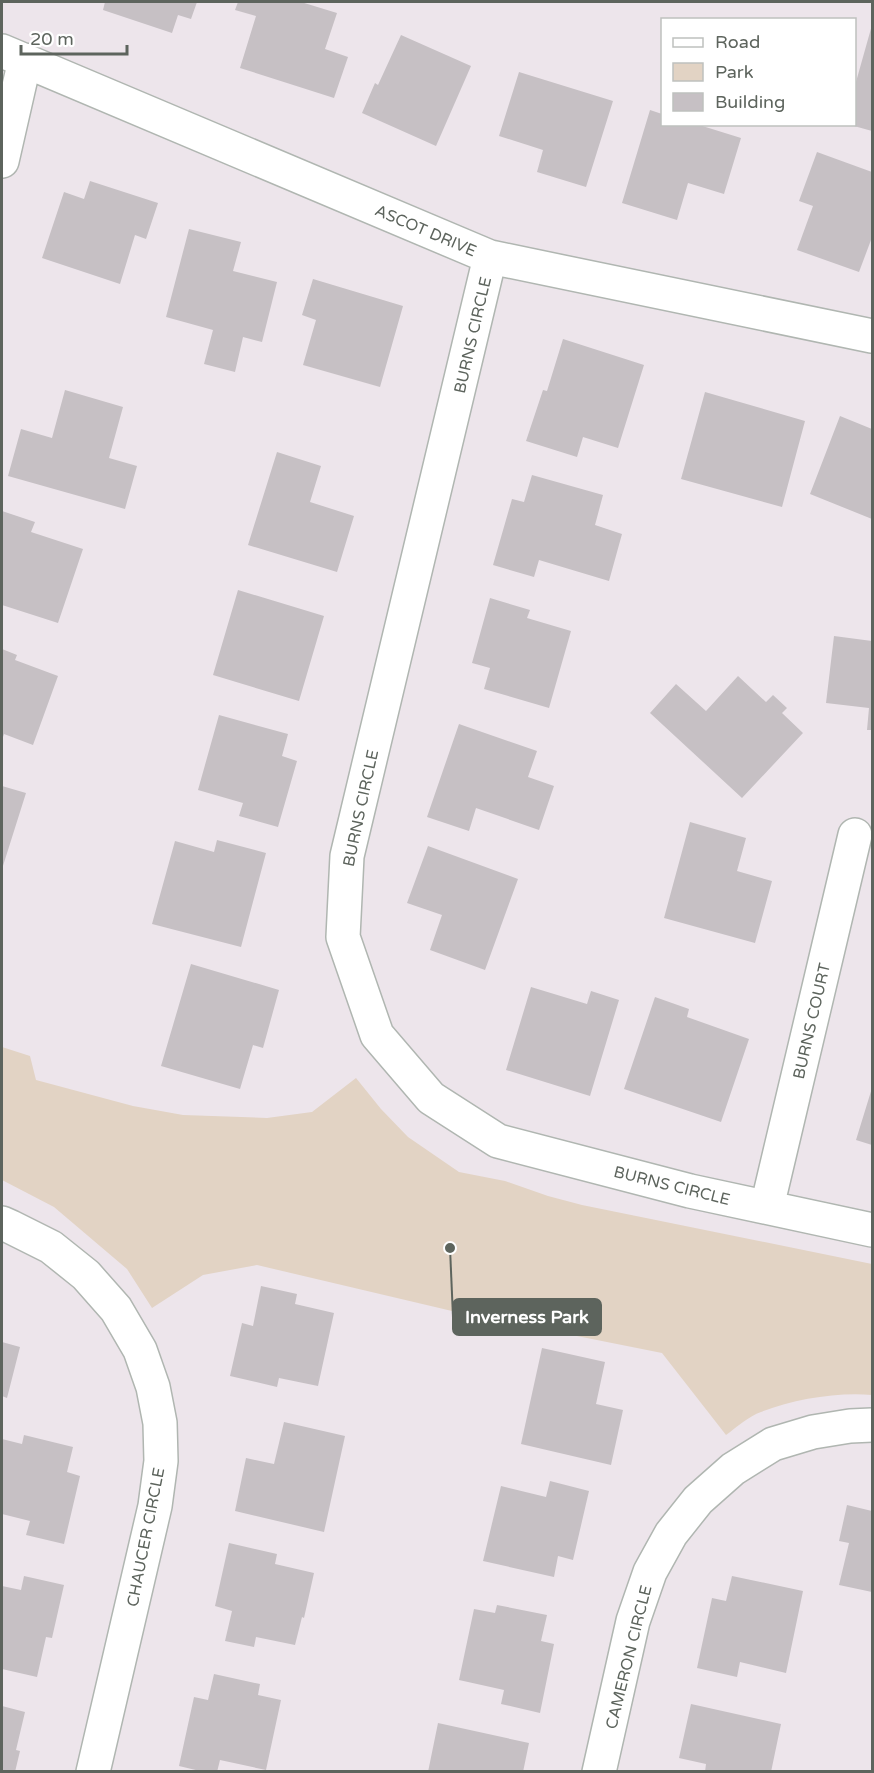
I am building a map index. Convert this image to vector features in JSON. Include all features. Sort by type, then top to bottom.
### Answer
[{"type":"street","points":[[2,161],[13,55]]},
{"type":"street","name":"ASCOT DRIVE","points":[[13,55],[490,257],[873,336]]},
{"type":"street","name":"BURNS CIRCLE","points":[[490,257],[347,856],[343,937],[377,1035],[431,1098],[498,1141],[690,1191],[873,1230]]},
{"type":"street","name":"BURNS COURT","points":[[767,1207],[855,835]]},
{"type":"street","name":"CHAUCER CIRCLE","points":[[2,1223],[51,1247],[86,1275],[116,1309],[140,1350],[153,1387],[160,1423],[161,1461],[155,1506],[93,1772]]},
{"type":"street","name":"CAMERON CIRCLE","points":[[599,1772],[633,1621],[650,1572],[671,1534],[698,1500],[733,1469],[773,1444],[813,1431],[873,1425]]},
{"type":"green space","points":[[2,1047],[30,1056],[36,1080],[133,1106],[183,1115],[267,1118],[312,1112],[356,1078],[408,1137],[459,1172],[505,1181],[582,1205],[872,1264],[872,1395],[830,1396],[788,1403],[757,1414],[726,1435],[662,1353],[452,1311],[257,1265],[203,1275],[152,1308],[127,1269],[54,1207],[2,1180]]},
{"type":"building","points":[[105,2],[197,2],[191,19],[178,15],[172,33],[103,10]]},
{"type":"building","points":[[238,2],[301,2],[337,13],[325,49],[348,57],[334,98],[240,68],[256,16],[235,10]]},
{"type":"building","points":[[872,25],[872,131],[854,126],[856,126],[856,82]]},
{"type":"building","points":[[401,35],[471,66],[436,146],[362,113]]},
{"type":"building","points":[[519,72],[613,101],[586,187],[537,172],[543,150],[499,136]]},
{"type":"building","points":[[650,110],[661,114],[661,126],[702,126],[741,138],[724,194],[688,183],[677,220],[622,203]]},
{"type":"building","points":[[817,152],[872,172],[872,241],[859,272],[797,250],[813,206],[799,201]]},
{"type":"building","points":[[90,181],[158,203],[146,239],[135,235],[120,284],[42,258],[64,192],[84,199]]},
{"type":"building","points":[[189,229],[241,242],[233,271],[277,282],[262,342],[243,337],[235,372],[204,364],[213,330],[166,317]]},
{"type":"building","points":[[313,279],[403,306],[380,387],[303,365],[316,320],[302,315]]},
{"type":"building","points":[[563,339],[644,365],[618,448],[583,437],[577,457],[526,441],[543,390],[547,391]]},
{"type":"building","points":[[65,390],[123,407],[109,458],[137,466],[125,509],[8,476],[21,429],[52,438]]},
{"type":"building","points":[[705,392],[805,421],[782,507],[681,479]]},
{"type":"building","points":[[840,416],[872,429],[872,519],[810,494]]},
{"type":"building","points":[[277,452],[321,466],[310,502],[354,516],[337,572],[248,545]]},
{"type":"building","points":[[532,475],[603,495],[595,525],[622,534],[609,581],[539,560],[534,577],[493,565],[512,499],[524,502]]},
{"type":"building","points":[[2,511],[35,522],[31,532],[83,549],[58,623],[2,605]]},
{"type":"building","points":[[238,590],[324,616],[299,701],[213,675]]},
{"type":"building","points":[[490,598],[530,610],[527,618],[571,631],[549,708],[484,689],[490,668],[472,663]]},
{"type":"building","points":[[834,636],[872,641],[872,730],[867,730],[869,708],[826,703]]},
{"type":"building","points":[[2,649],[17,655],[15,660],[58,676],[33,745],[4,734],[2,740]]},
{"type":"building","points":[[738,676],[766,702],[773,695],[787,708],[782,713],[803,733],[742,798],[650,713],[676,684],[706,711]]},
{"type":"building","points":[[219,715],[288,734],[282,756],[297,761],[278,827],[239,816],[243,803],[198,790]]},
{"type":"building","points":[[459,724],[537,751],[528,777],[554,786],[539,830],[476,808],[469,831],[427,817]]},
{"type":"building","points":[[2,786],[26,793],[2,869]]},
{"type":"building","points":[[690,822],[746,838],[737,871],[772,881],[755,943],[664,918]]},
{"type":"building","points":[[217,840],[266,853],[241,947],[152,924],[175,841],[214,852]]},
{"type":"building","points":[[428,846],[518,879],[485,970],[430,950],[442,915],[407,903]]},
{"type":"building","points":[[191,964],[279,990],[263,1048],[253,1045],[240,1089],[161,1066]]},
{"type":"building","points":[[531,987],[587,1004],[591,991],[619,1000],[590,1096],[506,1070]]},
{"type":"building","points":[[655,997],[689,1009],[687,1017],[749,1039],[721,1122],[624,1089]]},
{"type":"building","points":[[872,1088],[872,1145],[856,1140]]},
{"type":"building","points":[[261,1286],[297,1294],[295,1304],[334,1313],[318,1386],[279,1378],[277,1387],[230,1376],[242,1323],[253,1326]]},
{"type":"building","points":[[2,1342],[20,1347],[7,1398],[2,1396]]},
{"type":"building","points":[[542,1348],[605,1362],[596,1404],[623,1410],[611,1465],[521,1444]]},
{"type":"building","points":[[284,1422],[345,1436],[324,1532],[235,1511],[246,1458],[274,1464]]},
{"type":"building","points":[[24,1435],[73,1447],[67,1472],[80,1476],[64,1544],[26,1535],[30,1521],[2,1514],[2,1439],[22,1444]]},
{"type":"building","points":[[550,1481],[589,1491],[573,1560],[558,1556],[554,1577],[483,1561],[501,1486],[546,1497]]},
{"type":"building","points":[[847,1505],[872,1511],[872,1592],[839,1585],[849,1543],[839,1541]]},
{"type":"building","points":[[229,1543],[277,1554],[275,1564],[314,1573],[304,1618],[302,1617],[295,1645],[256,1637],[254,1647],[225,1641],[232,1611],[215,1606]]},
{"type":"building","points":[[24,1576],[64,1585],[52,1638],[46,1637],[37,1677],[2,1669],[2,1586],[21,1590]]},
{"type":"building","points":[[732,1576],[803,1591],[786,1673],[740,1662],[737,1677],[697,1668],[712,1598],[726,1601]]},
{"type":"building","points":[[497,1605],[547,1615],[541,1641],[554,1644],[540,1713],[501,1704],[504,1690],[459,1680],[474,1609],[495,1613]]},
{"type":"building","points":[[214,1674],[260,1684],[258,1695],[281,1700],[266,1770],[220,1760],[217,1772],[204,1772],[179,1766],[194,1697],[208,1700]]},
{"type":"building","points":[[691,1704],[781,1724],[771,1772],[705,1772],[706,1764],[679,1758]]},
{"type":"building","points":[[2,1706],[25,1712],[16,1750],[20,1751],[15,1772],[2,1772]]},
{"type":"building","points":[[438,1723],[529,1743],[523,1772],[428,1772]]},
{"type":"place","name":"Inverness Park","points":[[450,1248]]}]
